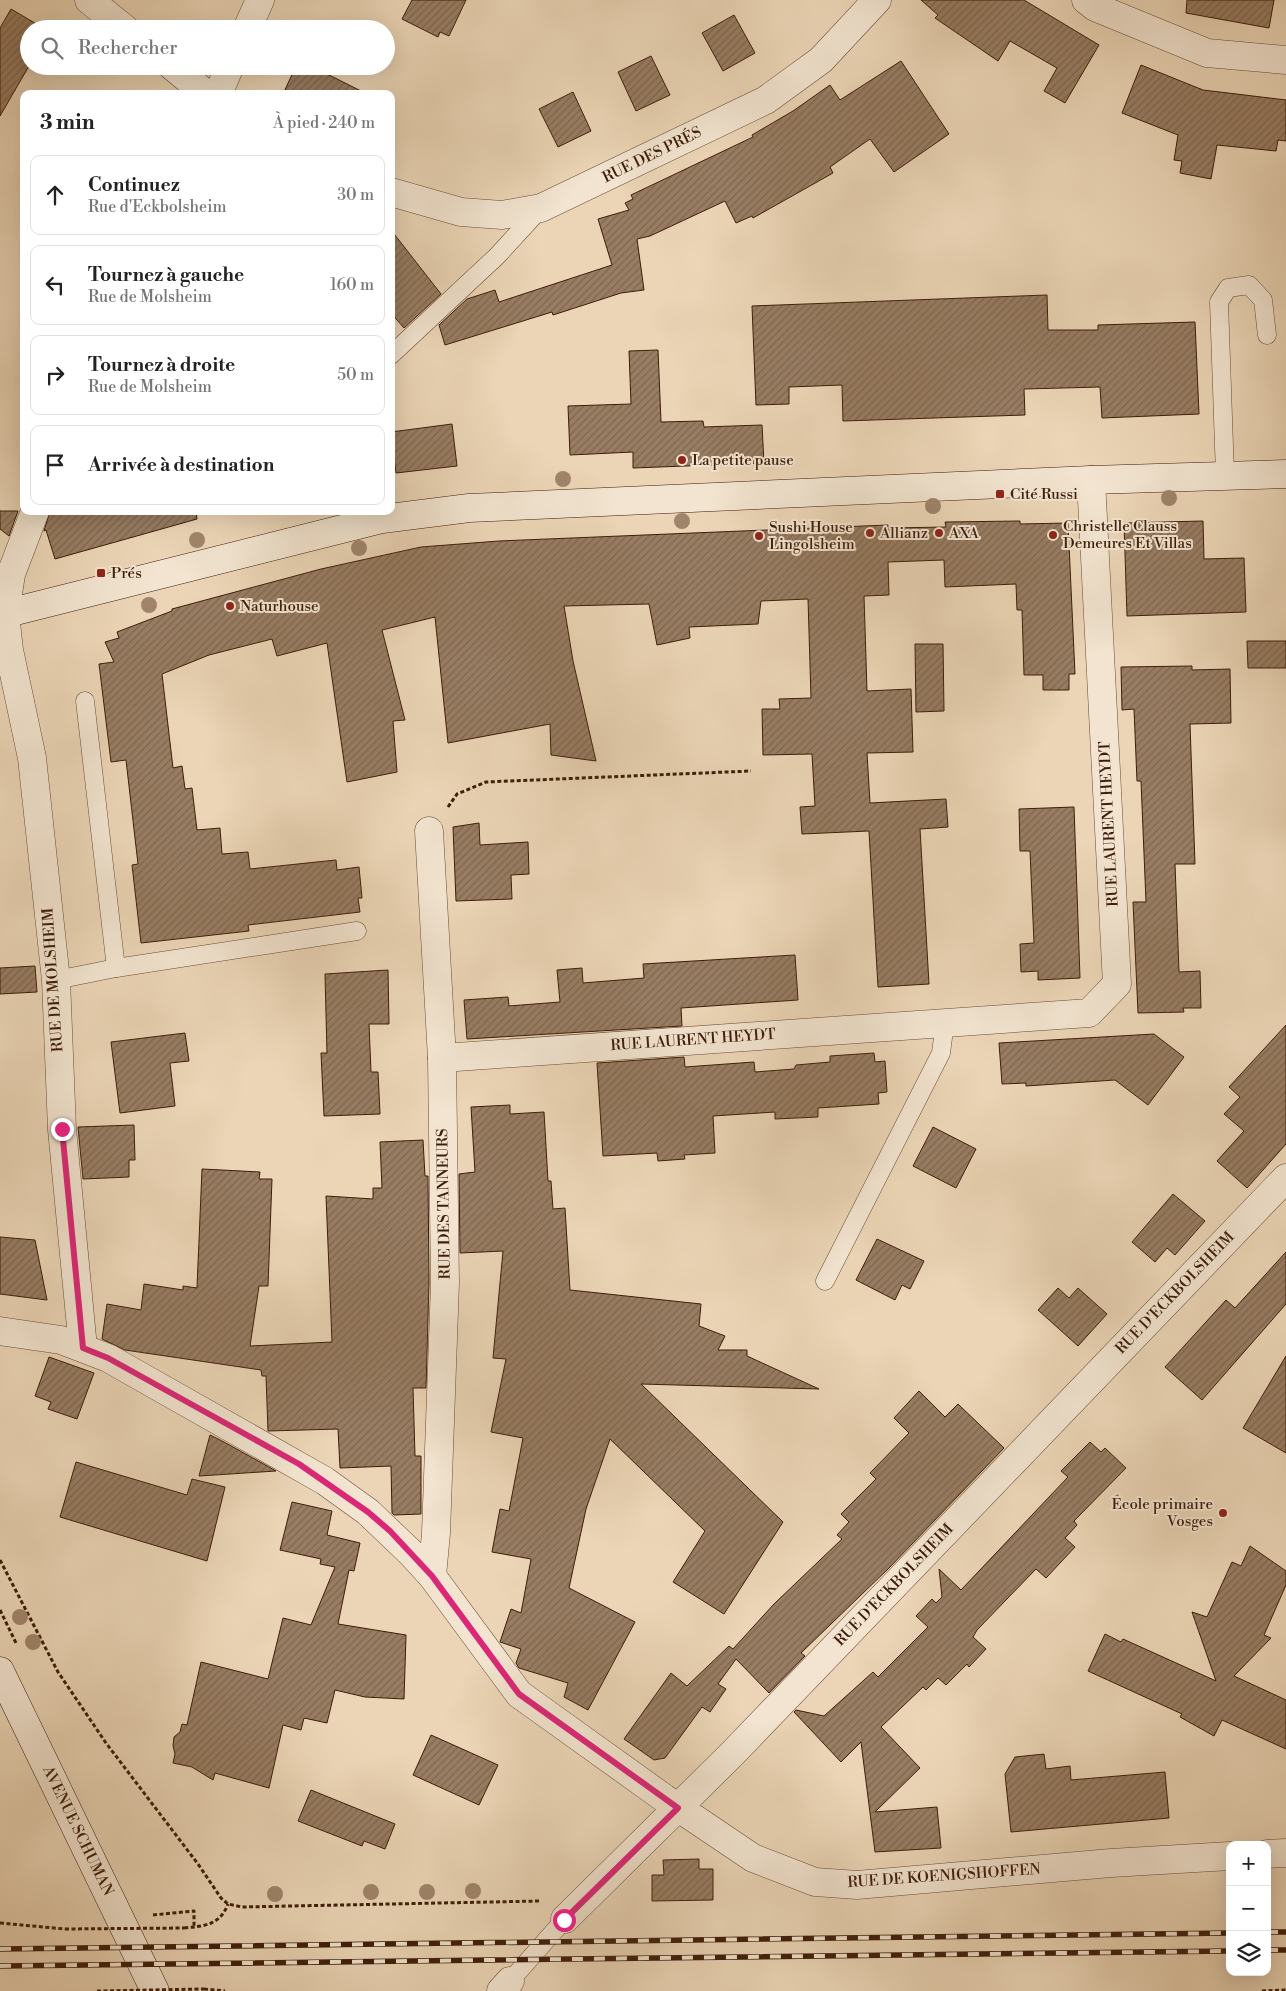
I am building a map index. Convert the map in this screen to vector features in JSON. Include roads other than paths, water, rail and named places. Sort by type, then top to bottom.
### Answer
[{"type":"street","points":[[89,0],[114,20]]},
{"type":"street","points":[[251,20],[260,0]]},
{"type":"street","name":"RUE DES PRÉS","points":[[395,193],[461,212],[502,215],[541,208],[766,100],[821,60],[877,0]]},
{"type":"street","points":[[1086,0],[1095,7],[1207,53],[1286,60]]},
{"type":"street","points":[[220,90],[226,75]]},
{"type":"street","points":[[33,515],[11,574],[2,615],[382,519],[470,508],[1091,480],[1286,474]]},
{"type":"street","name":"RUE LAURENT HEYDT","points":[[442,1058],[1089,1013],[1117,984],[1091,480]]},
{"type":"street","name":"RUE DE MOLSHEIM","points":[[2,615],[32,758],[56,980],[62,1129],[83,1348]]},
{"type":"street","name":"RUE DES TANNEURS","points":[[429,831],[442,1058],[445,1283],[436,1533],[432,1576]]},
{"type":"street","name":"RUE D'ECKBOLSHEIM","points":[[564,1920],[733,1753],[1286,1178]]},
{"type":"street","points":[[0,1331],[61,1340],[108,1358],[325,1481],[390,1531],[432,1576],[519,1694],[678,1808]]},
{"type":"street","name":"AVENUE SCHUMAN","points":[[0,1671],[155,1991]]},
{"type":"street","name":"RUE DE KOENIGSHOFFEN","points":[[678,1808],[753,1858],[815,1882],[857,1885],[1111,1862],[1226,1856]]},
{"type":"street","points":[[1271,1854],[1286,1853]]},
{"type":"lane","points":[[395,351],[497,256],[541,208]]},
{"type":"lane","points":[[1225,475],[1219,302],[1228,288],[1249,285],[1263,300],[1267,335]]},
{"type":"lane","points":[[85,701],[116,968]]},
{"type":"lane","points":[[56,980],[116,968],[357,931]]},
{"type":"lane","points":[[826,1281],[940,1053],[945,1022]]},
{"type":"lane","name":"RUE D'ECKBOLSHEIM","points":[[506,1986],[564,1920]]},
{"type":"railway","points":[[1271,1932],[1286,1932]]},
{"type":"railway","points":[[0,1949],[1226,1933]]},
{"type":"railway","points":[[1271,1950],[1286,1950]]},
{"type":"railway","points":[[0,1966],[1226,1951]]},
{"type":"place","name":"La petite pause","points":[[682,460]]},
{"type":"place","name":"Cité Russi","points":[[1000,494]]},
{"type":"place","name":"Allianz","points":[[870,533]]},
{"type":"place","name":"AXA","points":[[939,533]]},
{"type":"place","name":"Christelle Clauss Demeures Et Villas","points":[[1053,535]]},
{"type":"place","name":"Sushi House Lingolsheim","points":[[759,536]]},
{"type":"place","name":"Prés","points":[[101,573]]},
{"type":"place","name":"Naturhouse","points":[[230,606]]},
{"type":"place","name":"École primaire Vosges","points":[[1223,1513]]}]
